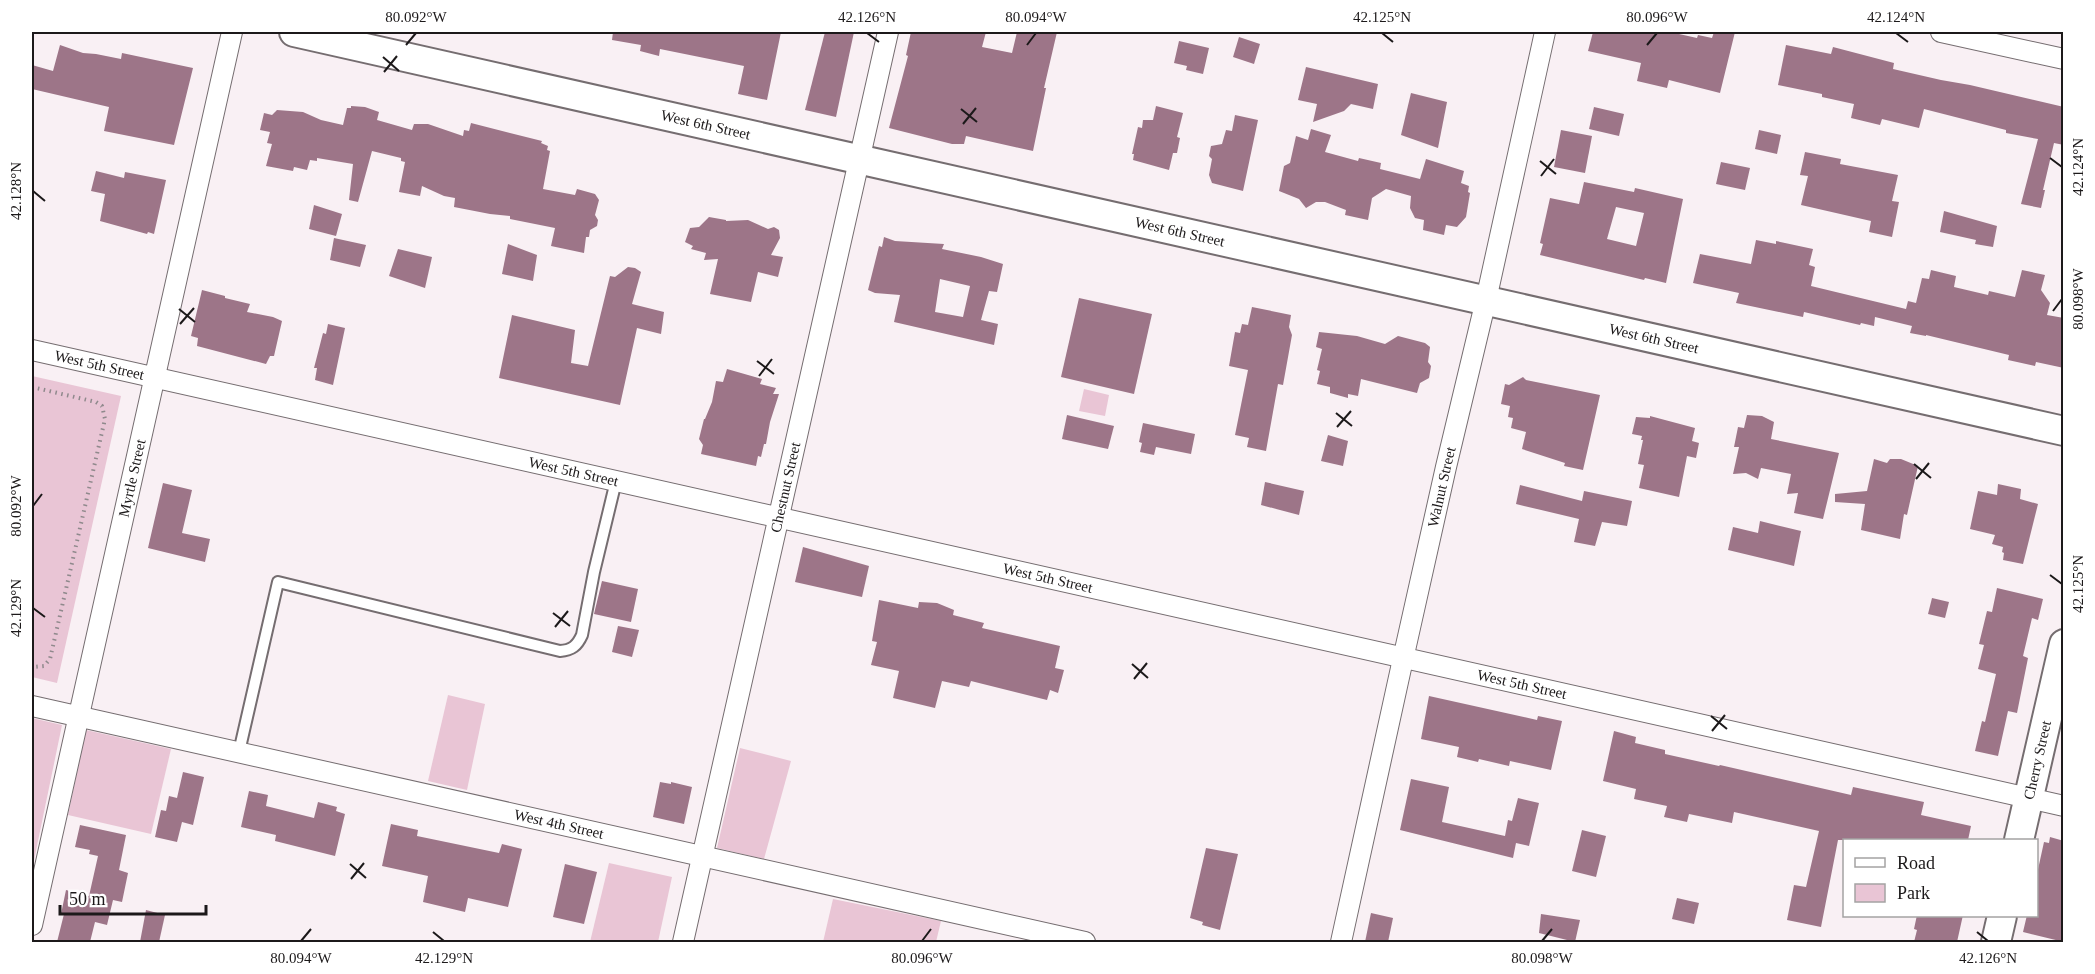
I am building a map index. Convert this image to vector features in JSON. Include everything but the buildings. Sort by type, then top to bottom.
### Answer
[{"type":"main road","name":"West 6th Street","points":[[294,32],[2064,431]]},
{"type":"main road","name":"Cherry Street","points":[[2019,839],[2064,644]]},
{"type":"main road","points":[[1996,942],[2002,917]]},
{"type":"street","name":"Myrtle Street","points":[[32,925],[232,32]]},
{"type":"street","name":"Chestnut Street","points":[[684,942],[888,32]]},
{"type":"street","name":"Walnut Street","points":[[1341,942],[1545,32]]},
{"type":"street","points":[[1941,32],[2064,59]]},
{"type":"street","name":"West 5th Street","points":[[32,350],[2064,806]]},
{"type":"street","name":"West 4th Street","points":[[32,706],[1085,942]]},
{"type":"lane","points":[[239,752],[278,582],[560,651],[571,650],[579,643],[582,635],[594,572],[616,481]]},
{"type":"path","points":[[32,387],[96,402],[102,406],[105,419],[50,658],[44,666],[32,667]]},
{"type":"green space","points":[[32,376],[121,396],[57,683],[32,677]]},
{"type":"green space","points":[[1084,389],[1109,395],[1105,416],[1079,411]]},
{"type":"green space","points":[[448,695],[485,704],[467,790],[428,781]]},
{"type":"green space","points":[[32,718],[62,725],[32,870]]},
{"type":"green space","points":[[86,730],[171,749],[151,834],[68,815]]},
{"type":"green space","points":[[740,748],[791,761],[764,859],[717,848]]},
{"type":"green space","points":[[609,863],[672,877],[658,942],[590,942]]},
{"type":"green space","points":[[833,899],[941,921],[936,942],[823,942]]}]
